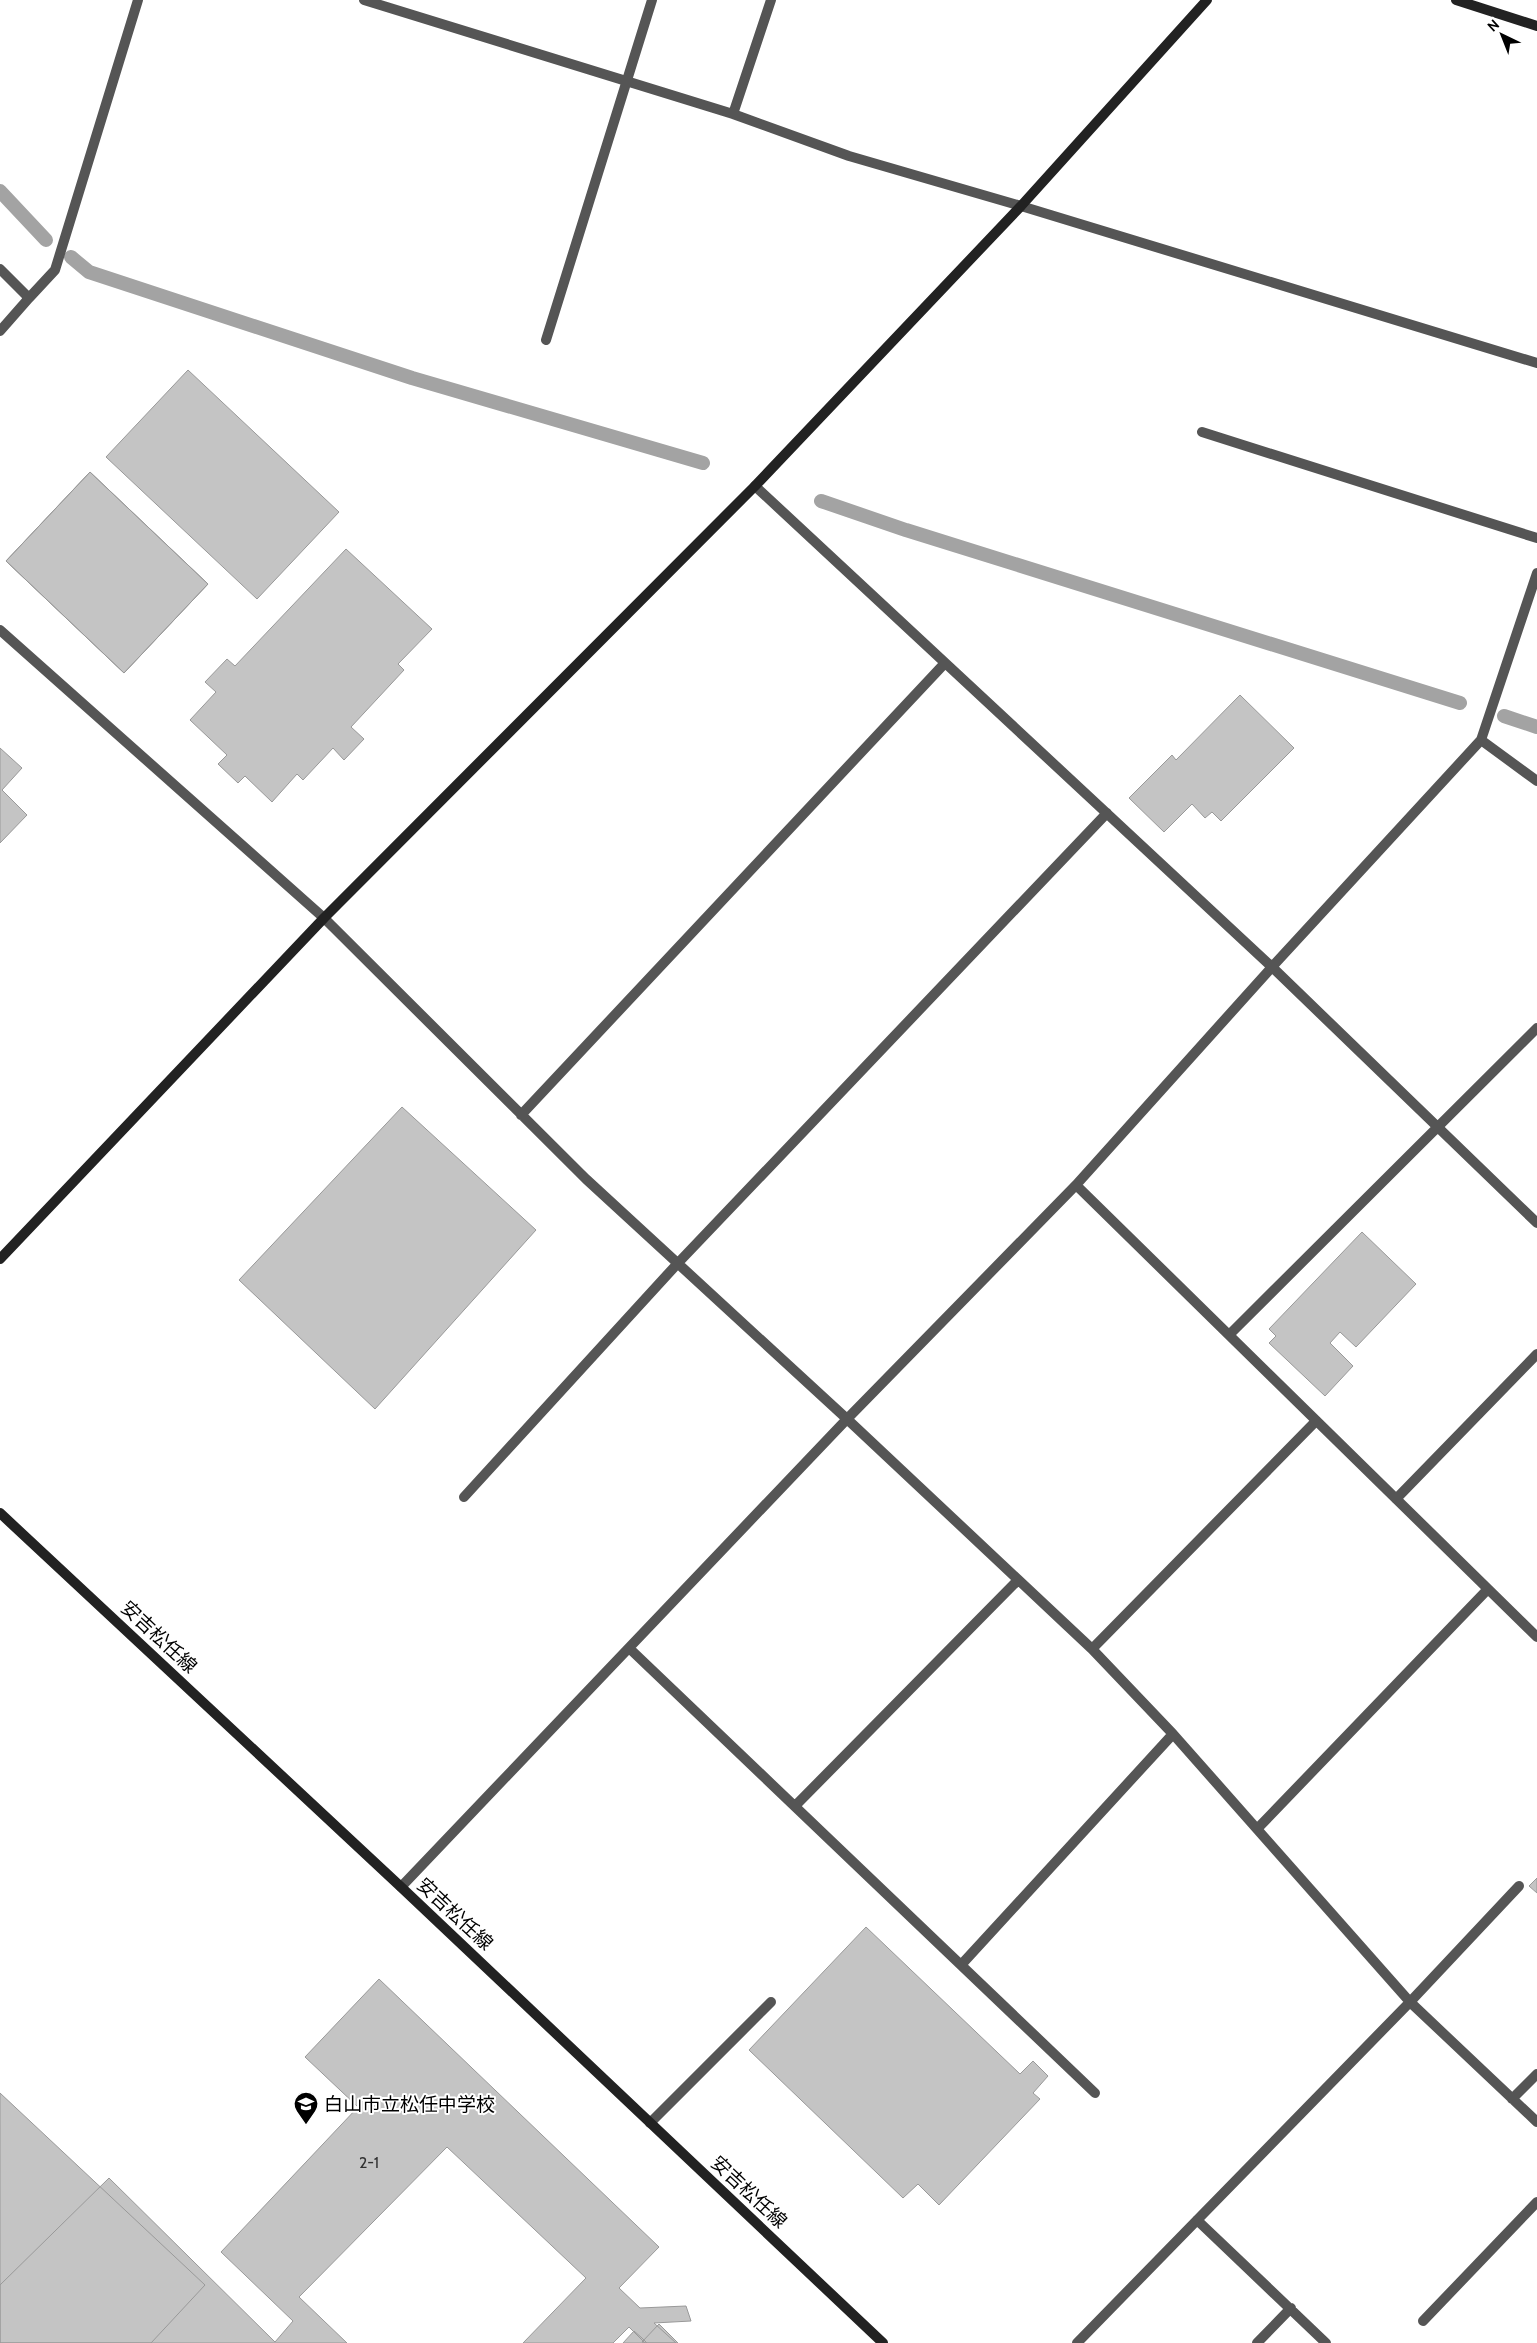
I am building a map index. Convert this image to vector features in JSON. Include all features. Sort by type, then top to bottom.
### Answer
[{"type":"street","points":[[0,331],[55,270],[138,0]]},
{"type":"street","points":[[364,0],[733,114],[848,156],[1021,206],[1537,363]]},
{"type":"street","points":[[546,340],[652,0]]},
{"type":"street","points":[[733,114],[770,0]]},
{"type":"street","points":[[0,1259],[324,918],[755,486],[1021,206],[1207,0]]},
{"type":"street","points":[[1456,0],[1537,26]]},
{"type":"street","points":[[0,269],[29,298]]},
{"type":"street","points":[[1202,432],[1537,538]]},
{"type":"street","points":[[755,486],[1272,967],[1537,1223]]},
{"type":"street","points":[[401,1887],[847,1419],[1076,1185],[1272,967],[1481,740],[1535,588],[1537,573]]},
{"type":"street","points":[[0,630],[324,918],[586,1180],[847,1419],[1092,1650],[1173,1734],[1410,2002],[1537,2122]]},
{"type":"street","points":[[521,1115],[945,663]]},
{"type":"street","points":[[1481,740],[1537,781]]},
{"type":"street","points":[[464,1497],[678,1263],[1107,813]]},
{"type":"street","points":[[1229,1335],[1436,1126],[1537,1028]]},
{"type":"street","points":[[1076,1185],[1537,1637]]},
{"type":"street","points":[[1396,1499],[1537,1354]]},
{"type":"street","points":[[1092,1650],[1316,1421]]},
{"type":"street","name":"安吉松任線","points":[[0,1513],[401,1887],[883,2343]]},
{"type":"street","points":[[795,1806],[1018,1580]]},
{"type":"street","points":[[1258,1829],[1488,1589]]},
{"type":"street","points":[[629,1648],[1095,2093]]},
{"type":"street","points":[[961,1965],[1173,1734]]},
{"type":"street","points":[[1077,2343],[1410,2002],[1518,1886]]},
{"type":"street","points":[[650,2123],[771,2002]]},
{"type":"street","points":[[1512,2099],[1537,2074]]},
{"type":"street","points":[[1423,2321],[1537,2202]]},
{"type":"street","points":[[1197,2220],[1326,2343]]},
{"type":"street","points":[[1257,2343],[1291,2308]]},
{"type":"building","points":[[188,370],[339,512],[257,599],[106,457]]},
{"type":"building","points":[[90,472],[208,584],[124,673],[6,561]]},
{"type":"building","points":[[90,472],[208,584],[124,673],[6,561]]},
{"type":"building","points":[[346,549],[432,629],[398,664],[404,670],[351,727],[364,739],[344,760],[333,748],[303,780],[297,774],[272,802],[245,776],[238,783],[218,764],[227,755],[190,720],[216,692],[205,682],[227,659],[235,666]]},
{"type":"building","points":[[1240,695],[1294,748],[1221,821],[1212,812],[1205,818],[1192,804],[1164,832],[1129,798],[1172,755],[1176,760]]},
{"type":"building","points":[[0,748],[22,768],[2,790],[27,815],[0,843]]},
{"type":"building","points":[[402,1107],[536,1230],[375,1409],[239,1280]]},
{"type":"building","points":[[1362,1232],[1416,1284],[1356,1347],[1340,1332],[1330,1343],[1353,1366],[1325,1396],[1269,1343],[1276,1336],[1269,1329]]},
{"type":"building","points":[[1537,1878],[1537,1893],[1529,1886]]},
{"type":"building","points":[[866,1927],[1020,2074],[1033,2061],[1048,2076],[1033,2093],[1040,2099],[939,2205],[918,2184],[903,2198],[749,2050]]},
{"type":"building","name":"白山市立松任中学校","points":[[379,1979],[659,2247],[619,2288],[640,2308],[686,2306],[691,2321],[654,2323],[676,2343],[645,2343],[629,2327],[613,2343],[523,2343],[586,2278],[447,2147],[299,2297],[347,2343],[0,2343],[0,2285],[109,2178],[275,2342],[293,2321],[221,2252],[358,2107],[305,2057]]},
{"type":"building","points":[[0,2093],[205,2285],[151,2343],[0,2343]]},
{"type":"building","points":[[659,2324],[678,2343],[642,2342]]},
{"type":"building","points":[[634,2331],[642,2338],[647,2343],[623,2343]]},
{"type":"waterway","points":[[0,191],[46,240]]},
{"type":"waterway","points":[[71,257],[89,272],[412,378],[703,463]]},
{"type":"waterway","points":[[821,501],[906,530],[1460,703]]},
{"type":"waterway","points":[[1504,716],[1537,727]]},
{"type":"place","name":"白山市立松任中学校","points":[[306,2125]]}]
